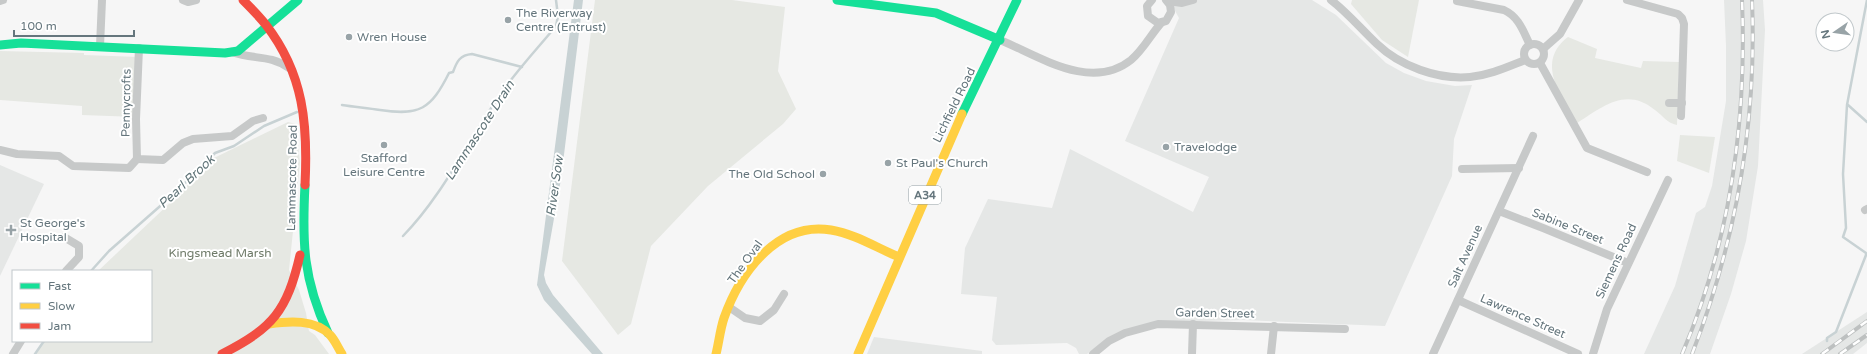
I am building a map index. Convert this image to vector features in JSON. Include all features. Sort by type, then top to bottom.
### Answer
[{"type":"main road","name":"Lammascote Road","points":[[243,0],[267,26],[291,70],[304,109],[306,136],[302,242],[295,280],[287,302],[269,324],[251,340]]},
{"type":"main road","points":[[0,45],[21,43],[225,53],[238,51],[298,0]]},
{"type":"main road","points":[[837,0],[896,6],[936,13],[1000,40]]},
{"type":"main road","name":"Lichfield Road","points":[[858,354],[899,257],[964,111],[1000,40],[1018,0]]},
{"type":"main road","name":"The Oval","points":[[716,354],[724,319],[742,282],[768,247],[782,237],[800,230],[815,228],[831,230],[899,257]]},
{"type":"main road","name":"Lammascote Road","points":[[302,242],[311,293],[328,333],[342,354]]},
{"type":"main road","points":[[269,324],[290,320],[307,324],[328,333]]},
{"type":"main road","points":[[222,354],[251,340]]},
{"type":"main road","points":[[244,354],[251,340]]},
{"type":"street","points":[[100,46],[102,0]]},
{"type":"street","points":[[183,0],[188,2],[196,0]]},
{"type":"street","points":[[1151,0],[1146,10],[1153,32]]},
{"type":"street","points":[[1171,12],[1167,1],[1182,3],[1194,0]]},
{"type":"street","points":[[1543,49],[1560,34],[1579,0]]},
{"type":"street","points":[[1627,0],[1678,14],[1682,18],[1684,24],[1681,116]]},
{"type":"street","points":[[1334,1],[1388,53],[1398,59],[1431,73],[1470,77],[1496,72],[1525,60]]},
{"type":"street","points":[[1457,1],[1510,12],[1516,17],[1530,45]]},
{"type":"street","points":[[1000,40],[1073,71],[1101,72],[1123,66],[1132,59],[1146,45],[1153,32],[1169,17],[1171,12],[1182,3]]},
{"type":"street","points":[[1150,19],[1162,22]]},
{"type":"street","points":[[1536,44],[1543,49],[1544,58],[1540,63],[1530,64],[1525,60],[1525,50],[1530,45],[1536,44]]},
{"type":"street","name":"Pennycrofts","points":[[137,159],[136,119],[139,48]]},
{"type":"street","points":[[231,52],[243,56],[278,61],[291,70]]},
{"type":"street","points":[[1540,63],[1587,148],[1647,172]]},
{"type":"street","points":[[1669,103],[1682,103]]},
{"type":"street","points":[[0,150],[17,154],[59,156],[73,166],[87,168],[129,168],[137,159],[163,160],[183,143],[194,139],[232,136],[253,121],[263,118]]},
{"type":"street","name":"Salt Avenue","points":[[1433,354],[1519,168],[1532,136]]},
{"type":"street","points":[[1462,168],[1519,168]]},
{"type":"street","name":"Siemens Road","points":[[1593,354],[1607,309],[1668,180]]},
{"type":"street","name":"Sabine Street","points":[[1499,211],[1628,264]]},
{"type":"street","points":[[64,237],[79,246],[79,257],[67,270]]},
{"type":"street","points":[[729,307],[745,318],[760,322],[774,310],[784,294]]},
{"type":"street","name":"Lawrence Street","points":[[1458,300],[1578,354]]},
{"type":"street","name":"Garden Street","points":[[1098,353],[1109,341],[1141,328],[1158,324],[1345,329]]},
{"type":"street","points":[[1192,354],[1193,324]]},
{"type":"street","points":[[1271,354],[1274,326]]},
{"type":"street","points":[[13,354],[20,342]]},
{"type":"shaded area","points":[[1169,0],[1312,0],[1336,15],[1386,63],[1404,73],[1426,81],[1455,86],[1472,85],[1454,139],[1452,176],[1385,326],[1243,320],[1159,322],[1104,341],[1087,354],[1079,354],[1076,348],[1067,343],[996,345],[992,340],[997,297],[961,294],[965,248],[988,199],[1052,208],[1070,149],[1193,212],[1209,177],[1125,141],[1179,18]]},
{"type":"shaded area","points":[[1724,0],[1763,0],[1765,30],[1758,166],[1746,241],[1731,294],[1710,354],[1644,354],[1675,286],[1696,213],[1705,207],[1712,186],[1726,101]]},
{"type":"shaded area","name":"St George's Hospital","points":[[0,165],[44,184],[0,276]]},
{"type":"shaded area","points":[[1867,312],[1867,343],[1853,354],[1802,354]]},
{"type":"shaded area","points":[[874,337],[982,351],[982,354],[867,354]]},
{"type":"green space","points":[[595,0],[732,0],[785,7],[778,71],[796,109],[783,124],[708,186],[651,246],[631,324],[618,335],[562,261]]},
{"type":"green space","points":[[1352,0],[1419,0],[1408,57],[1382,40],[1351,4]]},
{"type":"green space","points":[[1568,37],[1597,49],[1595,58],[1641,68],[1643,61],[1679,62],[1677,125],[1668,121],[1644,103],[1624,99],[1605,106],[1577,123],[1558,91],[1552,68],[1553,57],[1558,47]]},
{"type":"green space","points":[[0,51],[84,53],[84,55],[139,57],[137,117],[82,115],[82,106],[0,100]]},
{"type":"green space","name":"Kingsmead Marsh","points":[[288,122],[296,124],[300,163],[289,270],[299,290],[306,313],[309,331],[315,335],[329,354],[35,354],[42,342],[152,342],[152,270],[99,270],[172,201],[214,158]]},
{"type":"green space","points":[[1680,135],[1715,137],[1709,173],[1677,161]]},
{"type":"water","name":"River Sow","points":[[574,0],[583,0],[561,179],[544,275],[546,283],[553,295],[603,354],[592,354],[544,300],[537,285]]},
{"type":"waterway","name":"Lammascote Drain","points":[[403,236],[431,203],[508,83],[556,26],[558,16],[556,0]]},
{"type":"waterway","points":[[1827,341],[1827,338],[1836,332],[1866,255],[1866,253],[1843,237],[1846,228],[1843,174],[1847,105],[1867,0]]},
{"type":"waterway","name":"Pearl Brook","points":[[342,105],[394,112],[405,112],[423,107],[436,95],[449,73],[453,72],[460,59],[472,54],[522,67]]},
{"type":"waterway","points":[[1848,105],[1867,122]]},
{"type":"waterway","name":"Pearl Brook","points":[[92,270],[109,251],[175,193],[215,153],[234,146],[264,126],[297,112]]},
{"type":"waterway","name":"Pearl Brook","points":[[35,354],[43,342]]},
{"type":"railway","points":[[1682,354],[1699,312],[1712,268],[1732,180],[1738,136],[1741,91],[1743,45],[1742,0]]},
{"type":"railway","points":[[1692,354],[1721,268],[1732,224],[1740,180],[1747,135],[1751,90],[1753,45],[1752,0]]},
{"type":"railway","points":[[1822,354],[1867,321]]},
{"type":"railway","points":[[1840,354],[1867,335]]},
{"type":"traffic: fast","points":[[0,45],[21,43],[225,53],[238,51],[298,0]]},
{"type":"traffic: fast","points":[[837,0],[936,13],[1000,40]]},
{"type":"traffic: fast","points":[[962,114],[1017,0]]},
{"type":"traffic: fast","points":[[305,185],[304,243],[306,260],[313,295],[328,333]]},
{"type":"traffic: slow","points":[[858,354],[962,114]]},
{"type":"traffic: slow","points":[[716,354],[724,318],[740,284],[763,254],[778,242],[794,234],[812,229],[831,230],[857,238],[899,257]]},
{"type":"traffic: slow","points":[[269,324],[301,322],[317,326],[330,335],[342,354]]},
{"type":"traffic: jam","points":[[243,0],[255,12],[279,43],[289,62],[296,81],[301,101],[306,142],[305,185]]},
{"type":"traffic: jam","points":[[222,354],[254,335],[266,326],[275,316],[290,290],[300,255]]},
{"type":"place","name":"The Riverway Centre (Entrust)","points":[[508,20]]},
{"type":"place","name":"Wren House","points":[[349,37]]},
{"type":"place","name":"Stafford Leisure Centre","points":[[384,145]]},
{"type":"place","name":"Travelodge","points":[[1166,147]]},
{"type":"place","name":"St Paul's Church","points":[[888,163]]},
{"type":"place","name":"The Old School","points":[[823,174]]},
{"type":"place","name":"St George's Hospital","points":[[11,230]]}]
